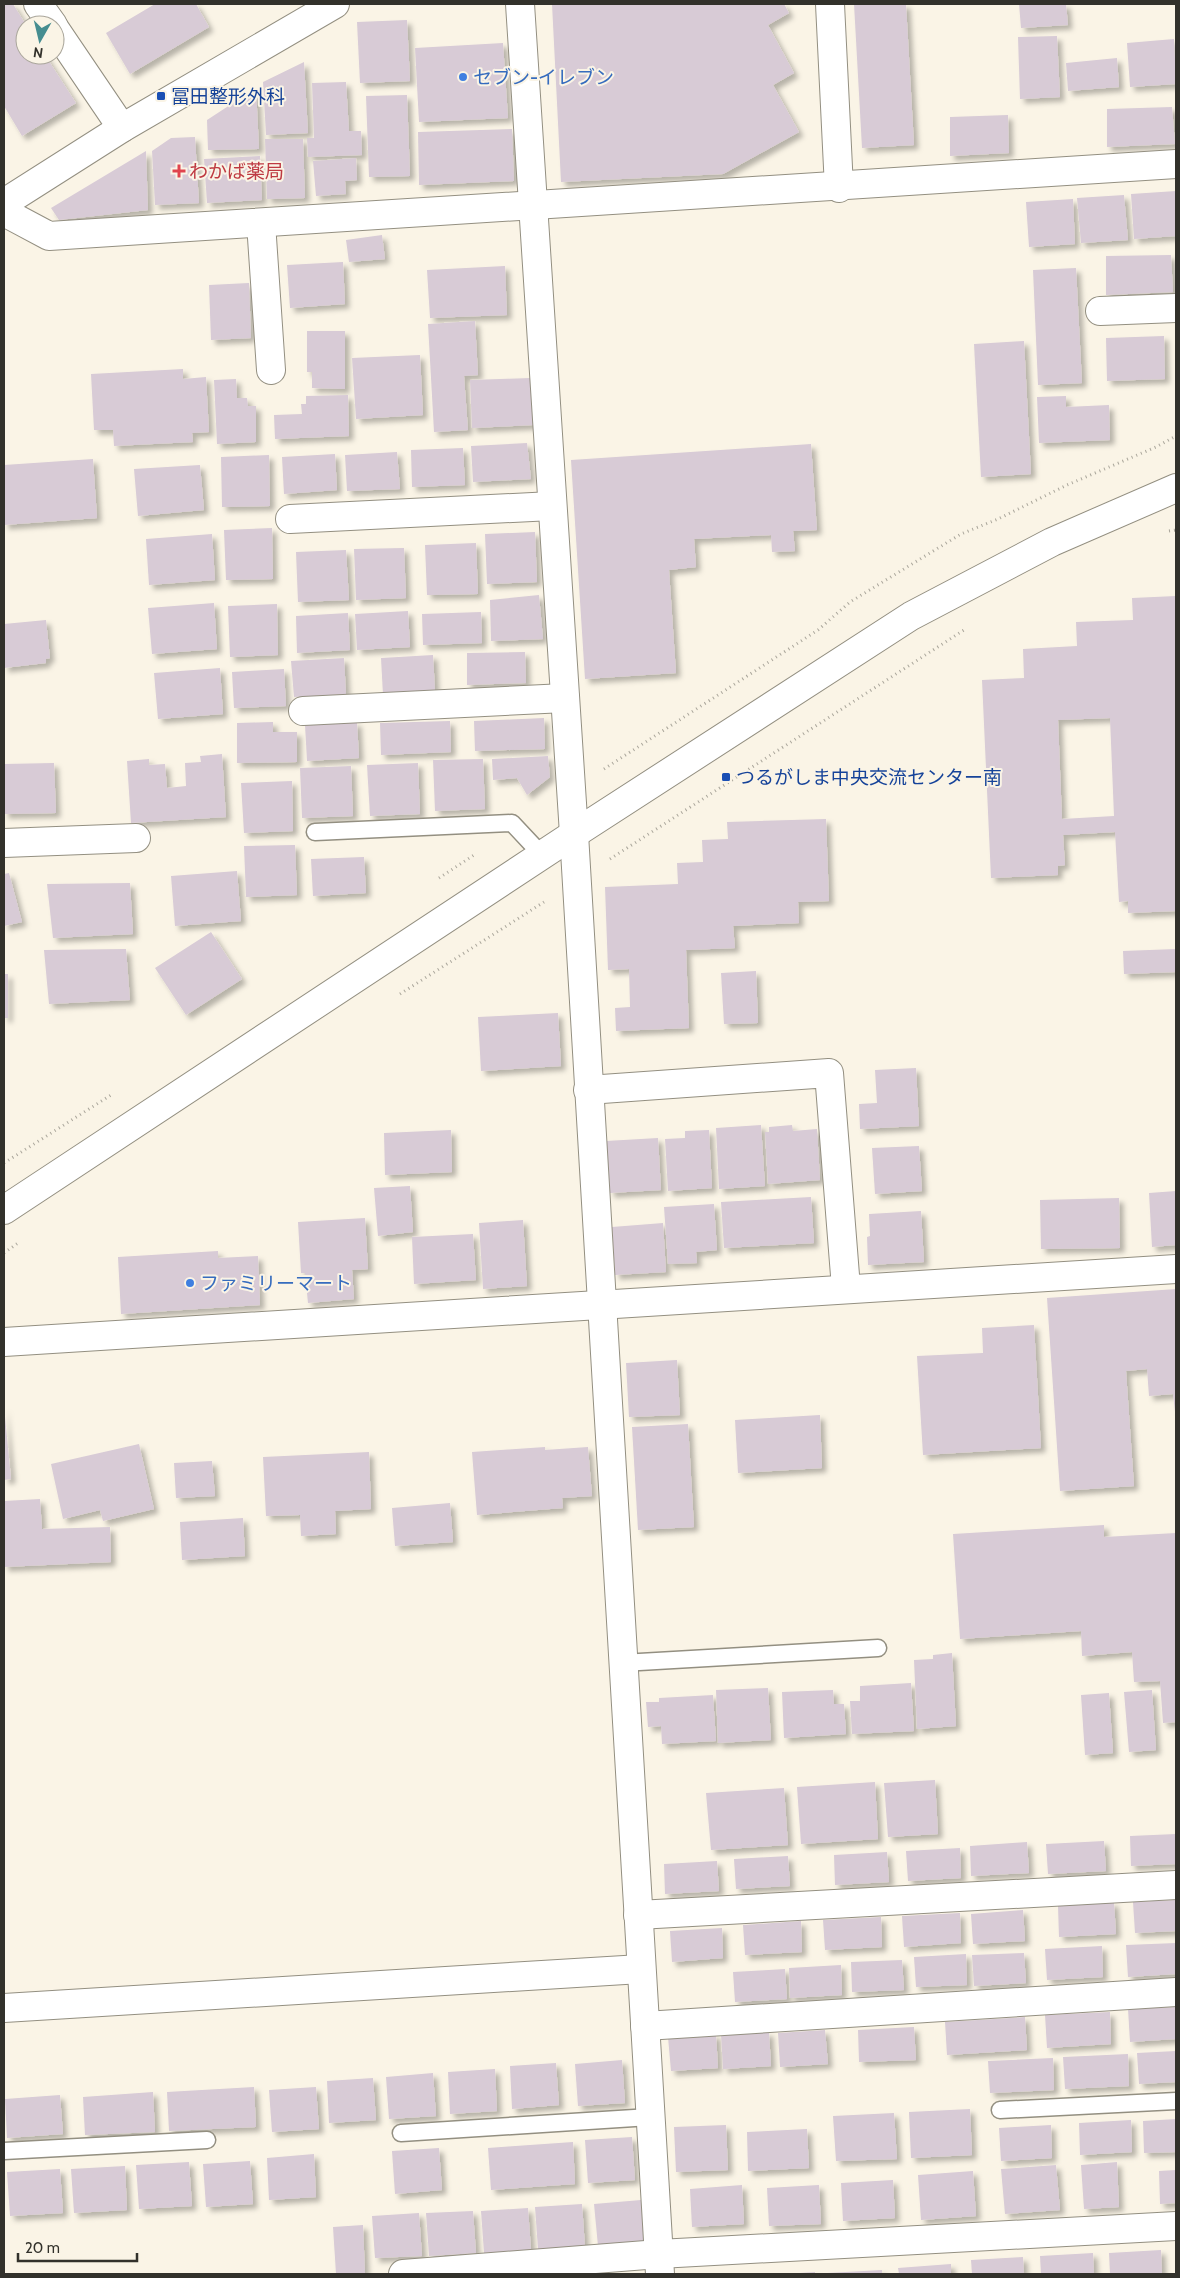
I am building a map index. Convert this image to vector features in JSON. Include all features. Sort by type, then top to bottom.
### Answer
[{"type":"street","points":[[38,4],[46,15]]},
{"type":"street","points":[[4,203],[122,128],[335,4]]},
{"type":"street","points":[[520,4],[574,834],[600,1304],[659,2264]]},
{"type":"street","points":[[830,4],[839,188]]},
{"type":"street","points":[[65,43],[122,128]]},
{"type":"street","points":[[4,212],[50,236],[533,205],[839,188],[1176,164]]},
{"type":"street","points":[[261,223],[271,370]]},
{"type":"street","points":[[1100,311],[1176,308]]},
{"type":"street","points":[[4,1210],[574,834],[911,616],[1052,542],[1176,488]]},
{"type":"street","points":[[290,519],[552,506]]},
{"type":"street","points":[[303,711],[565,698]]},
{"type":"street","points":[[4,843],[136,838]]},
{"type":"street","points":[[588,1090],[829,1073],[846,1288]]},
{"type":"street","points":[[4,1342],[846,1288],[1176,1269]]},
{"type":"street","points":[[638,1915],[1176,1885]]},
{"type":"street","points":[[4,2008],[641,1969]]},
{"type":"street","points":[[645,2026],[1176,1992]]},
{"type":"street","points":[[403,2274],[659,2264],[1176,2226]]},
{"type":"lane","points":[[315,832],[512,823],[542,855]]},
{"type":"lane","points":[[622,1663],[878,1648]]},
{"type":"lane","points":[[1000,2110],[1176,2101]]},
{"type":"lane","points":[[401,2133],[650,2117]]},
{"type":"lane","points":[[4,2151],[207,2140]]},
{"type":"path","points":[[1168,531],[1176,530]]},
{"type":"path","points":[[608,860],[923,655],[972,626]]},
{"type":"building","points":[[4,4],[13,4],[20,15],[15,15],[15,65],[51,65],[76,103],[22,136],[4,106]]},
{"type":"building","points":[[155,4],[196,4],[209,27],[130,74],[106,33]]},
{"type":"building","points":[[552,4],[784,4],[789,13],[768,25],[794,73],[773,85],[799,132],[723,174],[561,182]]},
{"type":"building","points":[[854,4],[906,4],[914,145],[862,148]]},
{"type":"building","points":[[1019,4],[1066,4],[1068,25],[1021,28]]},
{"type":"building","points":[[407,20],[410,81],[360,83],[357,22]]},
{"type":"building","points":[[1057,36],[1060,97],[1020,99],[1018,37]]},
{"type":"building","points":[[1174,39],[1176,84],[1130,87],[1127,43]]},
{"type":"building","points":[[503,43],[508,118],[419,122],[415,48]]},
{"type":"building","points":[[1117,58],[1119,87],[1068,91],[1066,63]]},
{"type":"building","points":[[304,62],[308,133],[266,135],[263,82]]},
{"type":"building","points":[[346,82],[349,131],[361,131],[362,155],[308,157],[307,138],[314,138],[312,83]]},
{"type":"building","points":[[256,88],[259,149],[208,150],[207,120]]},
{"type":"building","points":[[407,95],[410,176],[369,177],[366,96]]},
{"type":"building","points":[[1172,107],[1175,144],[1107,147],[1107,109]]},
{"type":"building","points":[[1008,115],[1009,153],[950,156],[950,117]]},
{"type":"building","points":[[512,129],[514,181],[419,185],[418,132]]},
{"type":"building","points":[[195,137],[199,203],[155,205],[152,151],[171,138]]},
{"type":"building","points":[[265,139],[303,139],[305,198],[267,199]]},
{"type":"building","points":[[146,151],[148,210],[59,220],[51,208]]},
{"type":"building","points":[[260,156],[262,200],[207,203],[204,159]]},
{"type":"building","points":[[356,158],[357,180],[345,181],[346,194],[316,196],[313,161]]},
{"type":"building","points":[[1176,191],[1176,236],[1134,239],[1131,194]]},
{"type":"building","points":[[1124,195],[1128,240],[1081,243],[1077,198]]},
{"type":"building","points":[[1073,199],[1075,244],[1029,247],[1026,202]]},
{"type":"building","points":[[382,235],[385,259],[349,262],[346,240]]},
{"type":"building","points":[[1171,255],[1173,292],[1106,295],[1106,256]]},
{"type":"building","points":[[343,262],[345,304],[290,308],[287,265]]},
{"type":"building","points":[[505,266],[507,315],[430,318],[427,270]]},
{"type":"building","points":[[1076,268],[1082,383],[1038,385],[1033,270]]},
{"type":"building","points":[[249,283],[251,338],[211,340],[209,285]]},
{"type":"building","points":[[475,321],[478,375],[464,376],[468,430],[434,432],[428,324]]},
{"type":"building","points":[[307,331],[345,331],[345,389],[312,388],[312,372],[307,372]]},
{"type":"building","points":[[1164,336],[1165,379],[1107,381],[1106,338]]},
{"type":"building","points":[[1024,341],[1031,474],[981,477],[974,344]]},
{"type":"building","points":[[420,355],[423,415],[356,419],[352,358]]},
{"type":"building","points":[[183,369],[183,379],[206,377],[209,432],[192,433],[193,442],[114,446],[113,430],[94,430],[91,374]]},
{"type":"building","points":[[531,378],[533,425],[472,428],[470,380]]},
{"type":"building","points":[[236,379],[237,398],[247,398],[248,406],[256,406],[256,442],[217,444],[214,380]]},
{"type":"building","points":[[348,395],[349,436],[275,439],[274,415],[302,414],[301,404],[306,404],[306,396]]},
{"type":"building","points":[[1066,396],[1066,407],[1109,405],[1110,440],[1039,443],[1037,397]]},
{"type":"building","points":[[527,443],[531,479],[473,482],[471,446]]},
{"type":"building","points":[[811,444],[817,530],[793,531],[795,551],[772,552],[771,535],[694,539],[696,567],[669,570],[676,673],[585,679],[571,460]]},
{"type":"building","points":[[463,448],[465,485],[412,487],[411,450]]},
{"type":"building","points":[[397,452],[400,489],[347,491],[345,455]]},
{"type":"building","points":[[335,454],[337,490],[284,494],[282,457]]},
{"type":"building","points":[[269,455],[270,506],[222,507],[221,457]]},
{"type":"building","points":[[93,459],[97,518],[4,525],[4,465]]},
{"type":"building","points":[[200,465],[204,510],[138,516],[134,469]]},
{"type":"building","points":[[272,528],[273,579],[226,580],[224,530]]},
{"type":"building","points":[[535,532],[537,582],[487,584],[485,534]]},
{"type":"building","points":[[212,534],[215,580],[149,585],[146,539]]},
{"type":"building","points":[[476,543],[478,594],[427,595],[425,545]]},
{"type":"building","points":[[404,548],[406,598],[356,600],[354,549]]},
{"type":"building","points":[[346,550],[349,600],[298,602],[296,552]]},
{"type":"building","points":[[539,595],[543,639],[491,641],[490,600]]},
{"type":"building","points":[[1176,596],[1176,911],[1128,913],[1128,901],[1119,902],[1115,832],[1063,835],[1065,865],[1058,866],[1058,875],[991,878],[982,680],[1024,678],[1023,649],[1077,646],[1076,622],[1133,620],[1132,598]],"holes":[[[1110,718],[1114,816],[1062,819],[1058,720]]]},
{"type":"building","points":[[214,603],[217,649],[152,654],[148,608]]},
{"type":"building","points":[[277,604],[278,655],[230,657],[228,606]]},
{"type":"building","points":[[408,611],[410,647],[357,650],[355,614]]},
{"type":"building","points":[[481,612],[482,643],[423,645],[422,614]]},
{"type":"building","points":[[348,613],[350,650],[297,653],[296,616]]},
{"type":"building","points":[[46,620],[50,658],[46,659],[46,663],[4,668],[4,624]]},
{"type":"building","points":[[525,652],[526,683],[467,685],[467,653]]},
{"type":"building","points":[[433,655],[435,691],[383,695],[381,658]]},
{"type":"building","points":[[344,658],[346,694],[294,697],[291,661]]},
{"type":"building","points":[[220,668],[223,714],[158,719],[154,673]]},
{"type":"building","points":[[284,669],[286,706],[234,708],[232,672]]},
{"type":"building","points":[[544,718],[545,749],[475,751],[474,721]]},
{"type":"building","points":[[450,721],[451,752],[381,755],[380,723]]},
{"type":"building","points":[[273,722],[273,732],[297,732],[297,762],[237,763],[237,723]]},
{"type":"building","points":[[357,722],[359,758],[307,761],[305,725]]},
{"type":"building","points":[[222,754],[226,817],[131,823],[127,761],[149,759],[149,765],[165,764],[167,788],[186,786],[185,763],[201,762],[200,756]]},
{"type":"building","points":[[548,756],[550,777],[527,795],[517,778],[493,780],[492,759]]},
{"type":"building","points":[[483,759],[485,809],[435,811],[433,760]]},
{"type":"building","points":[[54,763],[56,813],[4,814],[4,764]]},
{"type":"building","points":[[418,763],[420,814],[370,816],[367,765]]},
{"type":"building","points":[[351,766],[353,816],[302,818],[300,768]]},
{"type":"building","points":[[292,781],[293,831],[244,833],[241,783]]},
{"type":"building","points":[[826,819],[829,901],[798,902],[799,923],[733,926],[735,948],[686,950],[689,1028],[616,1031],[615,1008],[630,1007],[629,969],[608,970],[605,887],[678,884],[677,863],[703,862],[702,840],[728,839],[727,822]]},
{"type":"building","points":[[295,845],[297,895],[246,897],[244,846]]},
{"type":"building","points":[[364,857],[366,893],[313,896],[311,859]]},
{"type":"building","points":[[237,871],[241,921],[175,926],[171,876]]},
{"type":"building","points":[[9,873],[22,922],[4,926],[4,874]]},
{"type":"building","points":[[130,883],[133,934],[53,938],[47,884]]},
{"type":"building","points":[[211,932],[242,979],[186,1015],[155,968]]},
{"type":"building","points":[[126,949],[130,1000],[49,1004],[44,950]]},
{"type":"building","points":[[1176,949],[1176,972],[1124,974],[1123,951]]},
{"type":"building","points":[[756,971],[758,1023],[724,1024],[721,973]]},
{"type":"building","points":[[4,974],[8,974],[8,1018],[4,1018]]},
{"type":"building","points":[[558,1013],[561,1066],[481,1071],[478,1017]]},
{"type":"building","points":[[916,1068],[919,1126],[860,1129],[859,1104],[877,1103],[875,1070]]},
{"type":"building","points":[[761,1125],[765,1186],[719,1189],[716,1128]]},
{"type":"building","points":[[792,1125],[793,1131],[817,1129],[820,1180],[768,1184],[765,1132],[769,1132],[769,1127]]},
{"type":"building","points":[[451,1130],[452,1172],[385,1175],[384,1133]]},
{"type":"building","points":[[709,1130],[712,1188],[668,1191],[665,1139],[685,1138],[685,1131]]},
{"type":"building","points":[[658,1138],[661,1190],[610,1193],[606,1141]]},
{"type":"building","points":[[919,1146],[922,1191],[875,1194],[872,1148]]},
{"type":"building","points":[[410,1186],[413,1232],[378,1236],[374,1188]]},
{"type":"building","points":[[1176,1191],[1176,1245],[1152,1247],[1149,1193]]},
{"type":"building","points":[[811,1197],[814,1243],[724,1248],[721,1202]]},
{"type":"building","points":[[1119,1198],[1120,1248],[1041,1249],[1040,1200]]},
{"type":"building","points":[[714,1204],[717,1250],[696,1252],[697,1263],[668,1264],[664,1207]]},
{"type":"building","points":[[921,1211],[924,1262],[868,1265],[867,1237],[870,1236],[869,1214]]},
{"type":"building","points":[[365,1218],[368,1269],[352,1270],[354,1299],[308,1303],[305,1273],[301,1273],[298,1222]]},
{"type":"building","points":[[523,1220],[527,1286],[483,1289],[479,1223]]},
{"type":"building","points":[[663,1223],[666,1272],[615,1275],[612,1227]]},
{"type":"building","points":[[473,1234],[476,1280],[414,1284],[412,1237]]},
{"type":"building","points":[[218,1251],[218,1258],[258,1256],[260,1305],[121,1314],[118,1257]]},
{"type":"building","points":[[1176,1289],[1176,1421],[1173,1394],[1149,1396],[1147,1369],[1126,1371],[1134,1486],[1060,1491],[1047,1298]]},
{"type":"building","points":[[1034,1325],[1041,1448],[923,1455],[917,1356],[983,1353],[982,1328]]},
{"type":"building","points":[[677,1360],[680,1415],[629,1417],[626,1363]]},
{"type":"building","points":[[4,1406],[11,1479],[4,1480]]},
{"type":"building","points":[[820,1415],[822,1468],[738,1473],[735,1420]]},
{"type":"building","points":[[688,1424],[694,1527],[638,1530],[632,1427]]},
{"type":"building","points":[[139,1444],[154,1509],[103,1521],[100,1510],[63,1519],[51,1464]]},
{"type":"building","points":[[545,1447],[545,1450],[588,1447],[592,1496],[562,1498],[563,1508],[477,1515],[472,1452]]},
{"type":"building","points":[[369,1452],[371,1509],[335,1511],[336,1534],[301,1536],[300,1515],[266,1516],[263,1457]]},
{"type":"building","points":[[212,1461],[215,1496],[176,1498],[174,1463]]},
{"type":"building","points":[[40,1499],[42,1529],[110,1527],[111,1562],[4,1567],[4,1501]]},
{"type":"building","points":[[450,1503],[453,1542],[395,1546],[392,1508]]},
{"type":"building","points":[[243,1518],[245,1556],[182,1560],[180,1522]]},
{"type":"building","points":[[1104,1525],[1104,1537],[1176,1533],[1176,1722],[1163,1723],[1160,1681],[1134,1682],[1132,1652],[1082,1656],[1081,1631],[960,1639],[953,1534]]},
{"type":"building","points":[[952,1653],[956,1726],[917,1729],[914,1660],[933,1659],[933,1655]]},
{"type":"building","points":[[911,1683],[914,1731],[852,1734],[850,1701],[860,1701],[860,1686]]},
{"type":"building","points":[[768,1688],[771,1740],[718,1743],[716,1690]]},
{"type":"building","points":[[833,1690],[834,1704],[844,1704],[846,1734],[784,1738],[782,1692]]},
{"type":"building","points":[[1152,1690],[1156,1750],[1129,1752],[1124,1692]]},
{"type":"building","points":[[1109,1693],[1113,1753],[1085,1755],[1081,1695]]},
{"type":"building","points":[[713,1695],[716,1741],[662,1744],[661,1726],[648,1727],[646,1702],[659,1702],[659,1698]]},
{"type":"building","points":[[935,1780],[938,1834],[888,1837],[884,1783]]},
{"type":"building","points":[[875,1782],[878,1839],[801,1844],[797,1787]]},
{"type":"building","points":[[784,1788],[788,1845],[711,1850],[706,1793]]},
{"type":"building","points":[[1176,1834],[1176,1864],[1131,1866],[1130,1836]]},
{"type":"building","points":[[1104,1841],[1106,1871],[1048,1874],[1046,1844]]},
{"type":"building","points":[[1027,1842],[1029,1873],[971,1876],[970,1846]]},
{"type":"building","points":[[960,1848],[961,1878],[908,1881],[906,1851]]},
{"type":"building","points":[[887,1852],[889,1882],[835,1885],[834,1855]]},
{"type":"building","points":[[788,1856],[790,1886],[736,1889],[734,1859]]},
{"type":"building","points":[[717,1861],[719,1891],[665,1894],[664,1864]]},
{"type":"building","points":[[1176,1900],[1176,1931],[1135,1933],[1133,1902]]},
{"type":"building","points":[[1114,1902],[1116,1934],[1059,1937],[1058,1906]]},
{"type":"building","points":[[1023,1910],[1025,1941],[973,1944],[971,1914]]},
{"type":"building","points":[[960,1913],[961,1943],[904,1947],[902,1916]]},
{"type":"building","points":[[881,1917],[882,1947],[825,1950],[823,1920]]},
{"type":"building","points":[[801,1921],[802,1952],[745,1955],[743,1925]]},
{"type":"building","points":[[722,1928],[723,1958],[672,1962],[670,1931]]},
{"type":"building","points":[[1176,1943],[1176,1974],[1128,1977],[1126,1945]]},
{"type":"building","points":[[1102,1946],[1103,1977],[1047,1980],[1045,1949]]},
{"type":"building","points":[[1024,1953],[1026,1983],[974,1986],[972,1955]]},
{"type":"building","points":[[966,1954],[967,1985],[916,1987],[914,1957]]},
{"type":"building","points":[[902,1960],[904,1990],[852,1992],[851,1962]]},
{"type":"building","points":[[841,1965],[842,1995],[790,1998],[789,1968]]},
{"type":"building","points":[[785,1969],[787,1999],[735,2002],[733,1972]]},
{"type":"building","points":[[1176,2007],[1176,2039],[1130,2042],[1128,2009]]},
{"type":"building","points":[[1110,2012],[1111,2044],[1047,2048],[1045,2015]]},
{"type":"building","points":[[1025,2017],[1027,2050],[947,2055],[945,2022]]},
{"type":"building","points":[[914,2027],[916,2060],[859,2062],[858,2030]]},
{"type":"building","points":[[825,2030],[828,2064],[780,2067],[778,2033]]},
{"type":"building","points":[[769,2032],[771,2066],[723,2069],[721,2035]]},
{"type":"building","points":[[716,2034],[718,2068],[671,2071],[668,2037]]},
{"type":"building","points":[[1176,2051],[1176,2082],[1139,2084],[1137,2053]]},
{"type":"building","points":[[1128,2054],[1129,2086],[1065,2089],[1063,2057]]},
{"type":"building","points":[[1053,2058],[1054,2090],[990,2093],[988,2061]]},
{"type":"building","points":[[622,2060],[625,2103],[578,2106],[575,2064]]},
{"type":"building","points":[[556,2063],[559,2105],[512,2109],[510,2066]]},
{"type":"building","points":[[495,2069],[497,2111],[450,2114],[448,2072]]},
{"type":"building","points":[[433,2073],[436,2116],[389,2119],[386,2077]]},
{"type":"building","points":[[373,2078],[376,2120],[329,2123],[327,2081]]},
{"type":"building","points":[[254,2087],[256,2127],[169,2131],[167,2092]]},
{"type":"building","points":[[316,2087],[319,2129],[272,2132],[269,2090]]},
{"type":"building","points":[[153,2092],[155,2132],[85,2135],[83,2097]]},
{"type":"building","points":[[60,2095],[63,2134],[7,2138],[5,2099]]},
{"type":"building","points":[[970,2109],[972,2155],[911,2158],[909,2112]]},
{"type":"building","points":[[894,2113],[897,2159],[836,2161],[833,2116]]},
{"type":"building","points":[[1176,2119],[1176,2152],[1144,2153],[1143,2121]]},
{"type":"building","points":[[1131,2120],[1132,2152],[1080,2155],[1079,2123]]},
{"type":"building","points":[[726,2125],[728,2170],[676,2172],[674,2127]]},
{"type":"building","points":[[1051,2125],[1052,2158],[1001,2161],[999,2128]]},
{"type":"building","points":[[807,2129],[809,2168],[748,2171],[747,2132]]},
{"type":"building","points":[[632,2137],[635,2180],[588,2183],[585,2140]]},
{"type":"building","points":[[573,2142],[575,2184],[491,2190],[488,2148]]},
{"type":"building","points":[[439,2148],[442,2190],[395,2194],[392,2151]]},
{"type":"building","points":[[314,2154],[316,2197],[269,2200],[267,2158]]},
{"type":"building","points":[[250,2161],[253,2204],[206,2207],[203,2164]]},
{"type":"building","points":[[189,2162],[192,2206],[139,2209],[136,2165]]},
{"type":"building","points":[[1117,2162],[1119,2207],[1084,2209],[1081,2165]]},
{"type":"building","points":[[1056,2165],[1060,2210],[1005,2214],[1001,2169]]},
{"type":"building","points":[[125,2166],[127,2210],[74,2213],[71,2169]]},
{"type":"building","points":[[60,2169],[63,2213],[10,2216],[7,2172]]},
{"type":"building","points":[[1176,2170],[1176,2203],[1160,2204],[1159,2171]]},
{"type":"building","points":[[973,2171],[976,2216],[921,2220],[918,2175]]},
{"type":"building","points":[[893,2180],[895,2218],[843,2221],[841,2183]]},
{"type":"building","points":[[742,2185],[744,2224],[692,2227],[690,2189]]},
{"type":"building","points":[[819,2185],[821,2224],[769,2226],[767,2188]]},
{"type":"building","points":[[641,2200],[644,2243],[598,2246],[594,2204]]},
{"type":"building","points":[[582,2204],[585,2247],[538,2249],[535,2207]]},
{"type":"building","points":[[528,2208],[531,2250],[484,2253],[481,2211]]},
{"type":"building","points":[[473,2211],[476,2253],[429,2256],[426,2213]]},
{"type":"building","points":[[419,2213],[422,2256],[375,2258],[372,2216]]},
{"type":"building","points":[[363,2225],[365,2274],[336,2274],[333,2227]]},
{"type":"building","points":[[1161,2250],[1162,2274],[1110,2274],[1109,2253]]},
{"type":"building","points":[[1093,2253],[1094,2274],[1041,2274],[1040,2256]]},
{"type":"building","points":[[1023,2257],[1024,2274],[972,2274],[971,2260]]},
{"type":"building","points":[[951,2264],[951,2274],[899,2274],[898,2268]]},
{"type":"building","points":[[882,2270],[882,2274],[827,2274],[827,2273]]},
{"type":"building","points":[[815,2272],[815,2274],[799,2274],[799,2273]]},
{"type":"place","name":"セブン-イレブン","points":[[463,77]]},
{"type":"place","name":"冨田整形外科","points":[[161,96]]},
{"type":"place","name":"わかば薬局","points":[[179,171]]},
{"type":"place","name":"つるがしま中央交流センター南","points":[[726,777]]},
{"type":"place","name":"ファミリーマート","points":[[190,1283]]}]
